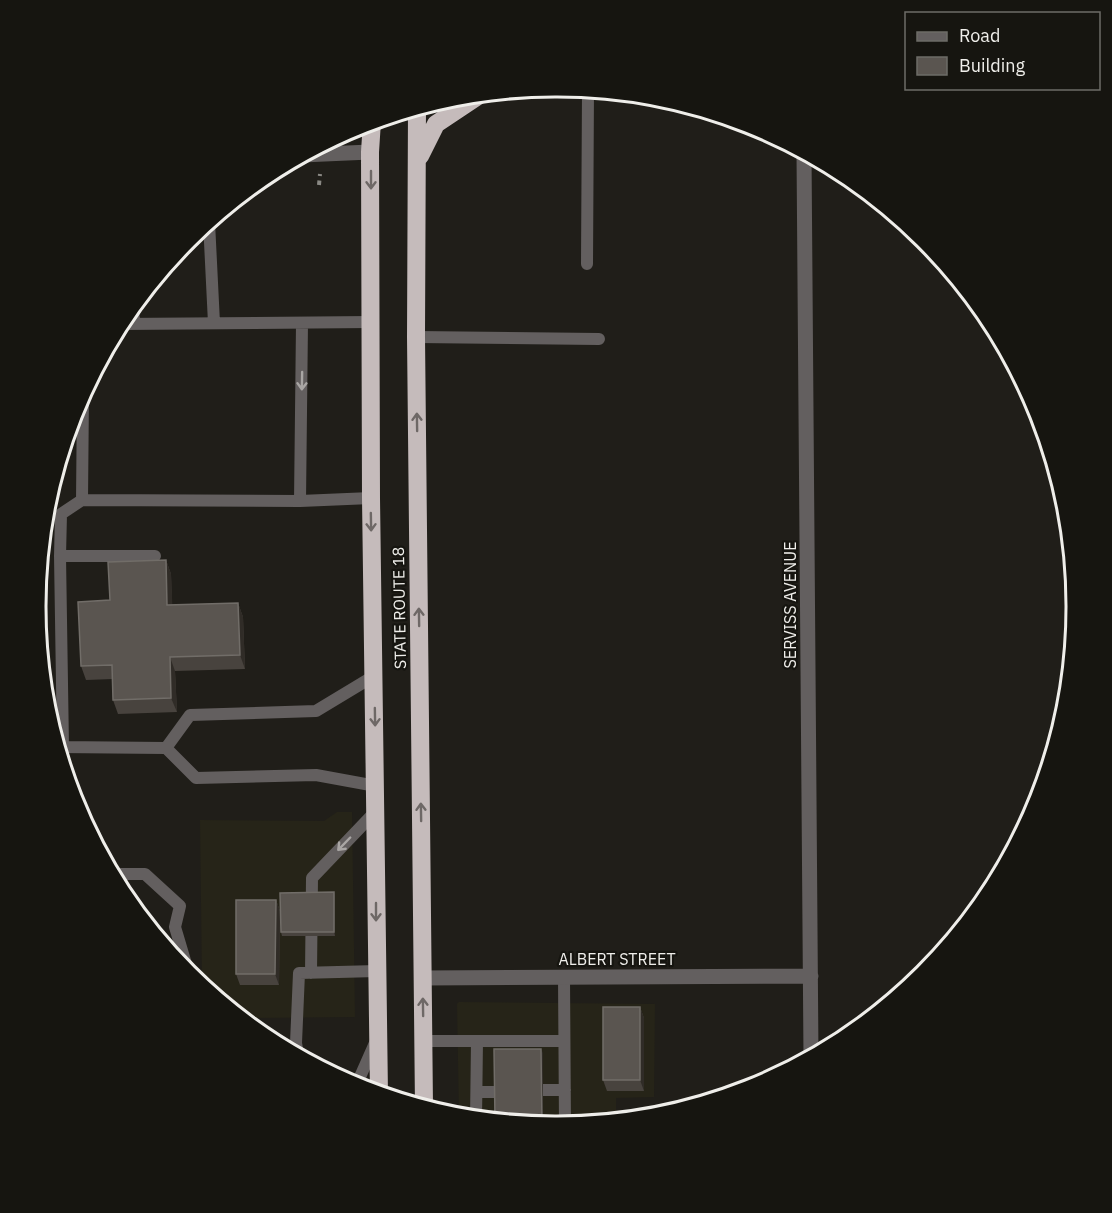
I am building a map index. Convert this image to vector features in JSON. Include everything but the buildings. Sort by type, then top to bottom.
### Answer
[{"type":"highway","points":[[418,160],[436,124],[463,106]]},
{"type":"highway","name":"STATE ROUTE 18","points":[[417,116],[416,337],[424,1099]]},
{"type":"highway","name":"STATE ROUTE 18","points":[[371,132],[371,498],[379,1084]]},
{"type":"street","points":[[321,155],[370,152]]},
{"type":"street","name":"SERVISS AVENUE","points":[[804,162],[811,1048]]},
{"type":"street","name":"ALBERT STREET","points":[[423,978],[811,976]]},
{"type":"lane","points":[[587,264],[588,98]]},
{"type":"lane","points":[[210,233],[214,323]]},
{"type":"lane","points":[[134,321],[134,324],[371,322]]},
{"type":"lane","points":[[300,501],[302,323]]},
{"type":"lane","points":[[416,337],[599,339]]},
{"type":"lane","points":[[82,500],[83,418]]},
{"type":"lane","points":[[61,726],[61,514],[82,500],[300,501],[371,498]]},
{"type":"lane","points":[[60,556],[155,556]]},
{"type":"lane","points":[[166,748],[190,716],[316,711],[374,676]]},
{"type":"lane","points":[[67,747],[166,748],[196,778],[316,775],[376,786]]},
{"type":"lane","points":[[311,973],[312,878],[376,811]]},
{"type":"lane","points":[[122,873],[145,874],[180,906],[175,927],[183,952]]},
{"type":"lane","points":[[295,1044],[299,973],[377,971]]},
{"type":"lane","points":[[564,977],[566,1116]]},
{"type":"lane","points":[[360,1077],[377,1039]]},
{"type":"lane","points":[[423,1041],[564,1041]]},
{"type":"lane","points":[[476,1110],[477,1041]]},
{"type":"lane","points":[[543,1090],[565,1090]]},
{"type":"lane","points":[[477,1092],[496,1092]]},
{"type":"shaded area","points":[[337,812],[352,812],[355,1017],[256,1018],[202,973],[200,820],[324,821]]},
{"type":"shaded area","points":[[459,1002],[655,1004],[654,1097],[616,1098],[616,1113],[589,1115],[523,1115],[459,1106],[457,1004]]}]
